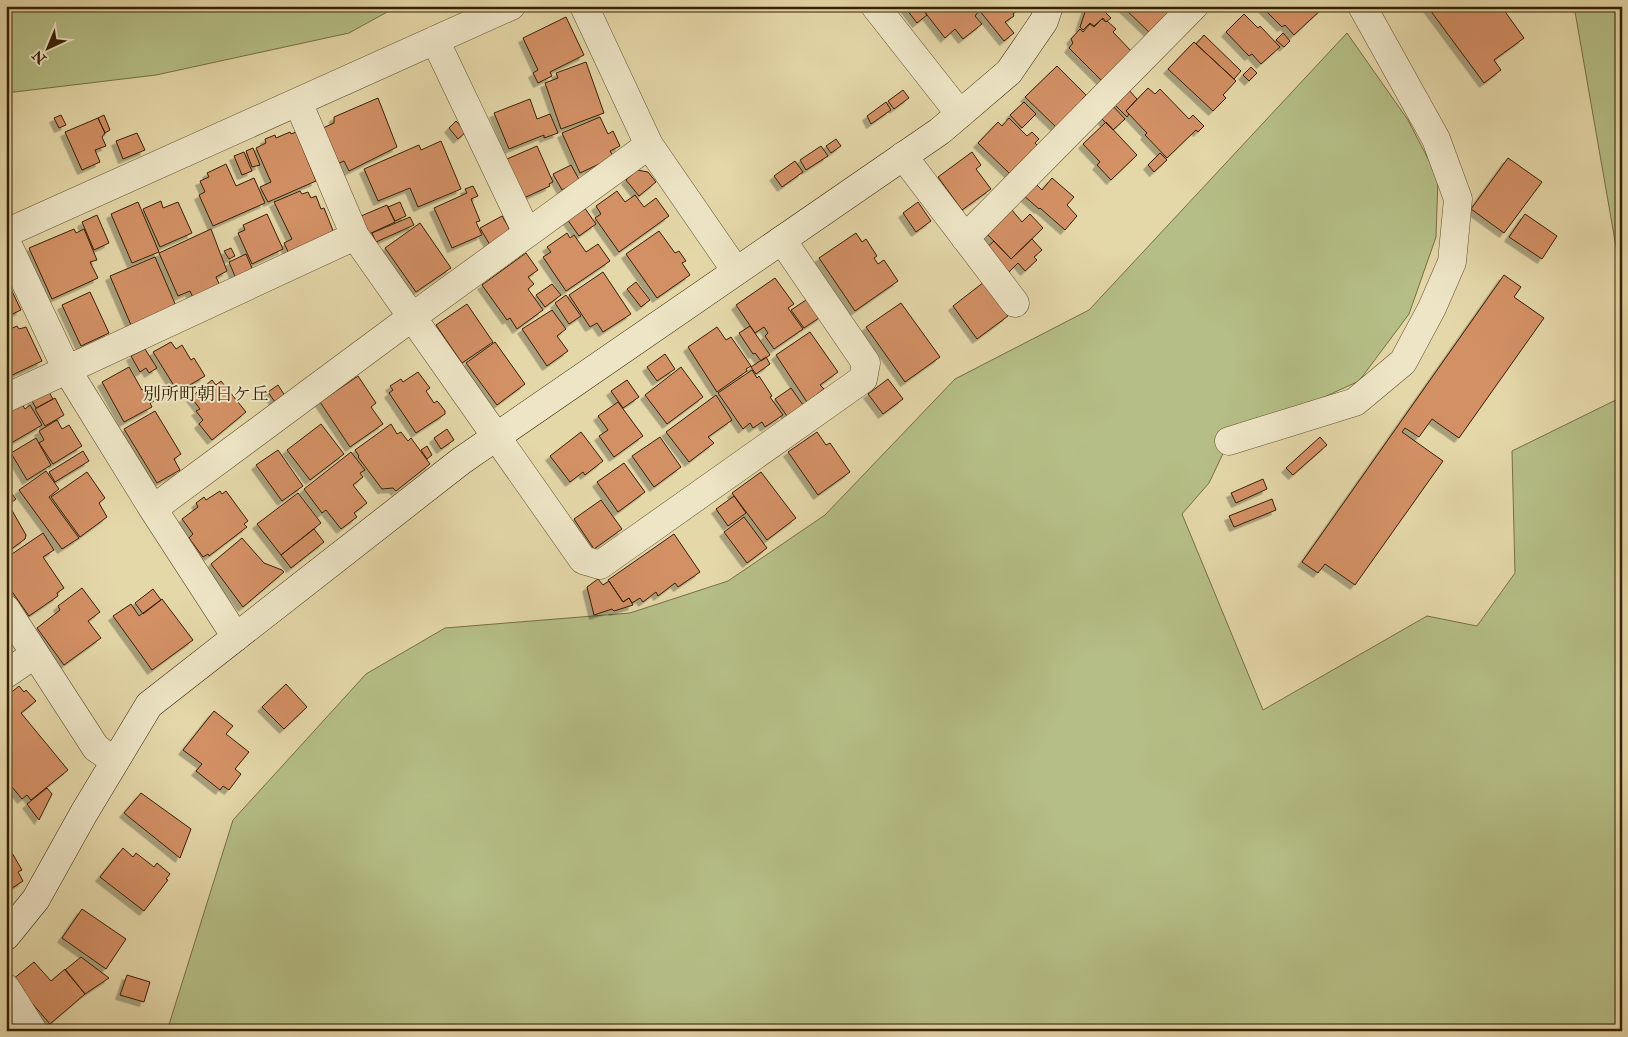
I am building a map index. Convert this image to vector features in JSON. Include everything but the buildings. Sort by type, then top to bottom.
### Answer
[{"type":"street","points":[[6,233],[511,6]]},
{"type":"street","points":[[584,6],[648,145],[736,271]]},
{"type":"street","points":[[875,6],[960,114]]},
{"type":"street","points":[[6,936],[36,899],[149,705],[462,461],[940,131],[1008,72],[1044,21],[1049,6]]},
{"type":"street","points":[[965,238],[1194,6]]},
{"type":"street","points":[[1229,441],[1355,402],[1403,362],[1432,308],[1452,262],[1458,199],[1436,139],[1362,6]]},
{"type":"street","points":[[435,40],[527,233]]},
{"type":"street","points":[[298,102],[355,236],[583,560],[600,565],[863,379],[866,363],[782,240]]},
{"type":"street","points":[[153,509],[412,316],[648,145]]},
{"type":"street","points":[[903,156],[1015,304]]},
{"type":"street","points":[[6,398],[355,236]]},
{"type":"street","points":[[6,241],[67,370],[153,509],[236,637]]},
{"type":"street","points":[[6,609],[96,748],[115,761]]},
{"type":"street","points":[[6,674],[35,654]]},
{"type":"street","points":[[6,988],[34,1031]]},
{"type":"green space","points":[[6,6],[398,6],[349,33],[156,75],[6,93]]},
{"type":"green space","points":[[1574,6],[1622,6],[1622,281]]},
{"type":"green space","points":[[1347,33],[1408,120],[1438,178],[1436,237],[1409,314],[1359,381],[1229,441],[1209,483],[1182,514],[1263,710],[1427,616],[1477,626],[1515,573],[1512,451],[1622,397],[1622,1031],[167,1031],[233,820],[366,674],[445,628],[630,613],[728,581],[825,515],[955,379],[1089,310]]},
{"type":"district","name":"別所町朝日ケ丘","points":[[206,394]]}]
